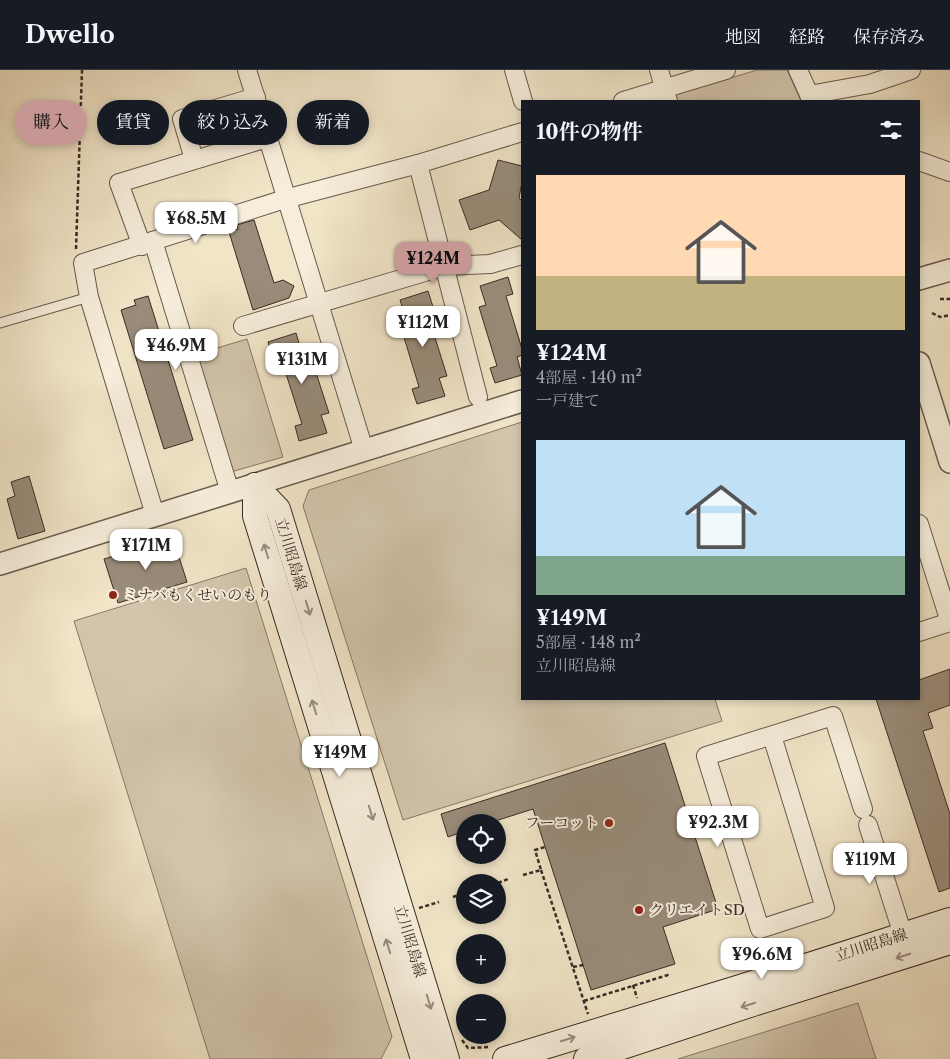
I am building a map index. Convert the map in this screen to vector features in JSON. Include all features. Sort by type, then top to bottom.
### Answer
[{"type":"main road","name":"立川昭島線","points":[[255,485],[255,516],[423,1059]]},
{"type":"main road","name":"立川昭島線","points":[[255,485],[278,509],[447,1059]]},
{"type":"main road","name":"立川昭島線","points":[[505,1059],[950,920]]},
{"type":"main road","name":"立川昭島線","points":[[586,1059],[950,942]]},
{"type":"street","points":[[247,70],[257,100]]},
{"type":"street","points":[[514,70],[523,100]]},
{"type":"street","points":[[659,70],[666,95]]},
{"type":"street","points":[[630,100],[666,95],[726,70]]},
{"type":"street","points":[[798,70],[810,98],[870,84],[911,70]]},
{"type":"street","points":[[194,159],[182,119],[256,97]]},
{"type":"street","points":[[155,515],[89,297],[84,263],[285,199],[418,164],[521,132]]},
{"type":"street","points":[[230,492],[148,243],[119,183],[243,145]]},
{"type":"street","points":[[269,145],[364,450]]},
{"type":"street","points":[[920,161],[950,172]]},
{"type":"street","points":[[418,164],[478,397]]},
{"type":"street","points":[[243,326],[444,266],[490,264],[521,255]]},
{"type":"street","points":[[920,279],[950,270]]},
{"type":"street","points":[[920,366],[950,462]]},
{"type":"street","points":[[0,564],[521,400]]},
{"type":"street","points":[[920,527],[950,622],[920,632]]},
{"type":"street","points":[[772,736],[825,908],[760,929],[706,756],[833,716],[903,935]]},
{"type":"lane","points":[[0,323],[89,297]]},
{"type":"path","points":[[82,70],[76,251],[84,263]]},
{"type":"path","points":[[940,299],[950,299]]},
{"type":"path","points":[[932,313],[940,317],[950,315]]},
{"type":"path","points":[[545,847],[535,850],[590,1020]]},
{"type":"path","points":[[523,875],[542,870]]},
{"type":"path","points":[[413,910],[439,902]]},
{"type":"path","points":[[763,928],[771,952],[778,957]]},
{"type":"path","points":[[573,968],[582,965]]},
{"type":"path","points":[[584,1001],[671,974]]},
{"type":"path","points":[[633,985],[640,1004]]},
{"type":"shaded area","points":[[757,70],[787,70],[801,100],[672,100],[670,96]]},
{"type":"shaded area","points":[[247,339],[283,457],[231,472],[194,355]]},
{"type":"shaded area","points":[[521,422],[521,700],[715,700],[722,721],[403,820],[303,506],[309,490]]},
{"type":"shaded area","points":[[246,568],[392,1037],[381,1059],[210,1059],[74,621]]},
{"type":"shaded area","points":[[858,1003],[876,1059],[678,1059]]},
{"type":"building","points":[[498,160],[521,166],[519,198],[521,200],[521,239],[499,220],[470,230],[459,200],[489,190]]},
{"type":"building","points":[[254,220],[274,283],[283,280],[294,286],[289,298],[253,310],[229,232],[238,229],[237,225]]},
{"type":"building","points":[[508,277],[513,294],[506,296],[521,346],[521,355],[517,357],[521,375],[495,383],[490,368],[497,366],[479,307],[486,305],[480,286]]},
{"type":"building","points":[[428,291],[434,310],[427,312],[447,376],[439,378],[445,396],[417,404],[412,389],[419,387],[400,324],[407,321],[400,300]]},
{"type":"building","points":[[148,296],[193,440],[164,449],[121,310],[136,305],[134,300]]},
{"type":"building","points":[[296,333],[301,350],[308,348],[329,413],[321,415],[327,433],[299,441],[295,426],[302,424],[280,355],[273,358],[268,342]]},
{"type":"building","points":[[29,476],[45,531],[18,539],[7,499],[15,496],[11,482]]},
{"type":"building","points":[[173,538],[187,582],[118,603],[104,559]]},
{"type":"building","points":[[950,669],[950,705],[928,713],[933,728],[923,731],[950,814],[950,888],[939,892],[876,700],[920,700],[920,680]]},
{"type":"building","points":[[665,743],[718,909],[663,927],[675,964],[591,990],[533,809],[506,818],[506,814],[456,814],[456,834],[448,837],[441,814]]},
{"type":"place","name":"ミナバもくせいのもり","points":[[113,595]]},
{"type":"place","name":"フーコット","points":[[609,823]]},
{"type":"place","name":"クリエイトSD","points":[[639,910]]}]
